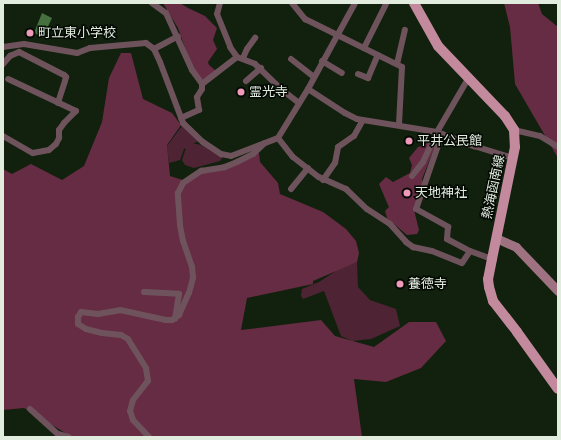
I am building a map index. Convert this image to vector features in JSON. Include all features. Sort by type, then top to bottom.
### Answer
[{"type":"main road","points":[[414,3],[438,46],[468,79],[506,116],[514,130]]},
{"type":"main road","name":"熱海函南線","points":[[514,130],[515,147],[488,279],[493,301],[518,332],[558,389]]},
{"type":"main road","points":[[496,238],[516,247],[558,290]]},
{"type":"street","points":[[152,3],[166,13],[178,36],[192,70],[202,84],[202,89],[197,96],[199,110],[181,118]]},
{"type":"street","points":[[220,3],[216,14],[230,47],[240,58],[261,68],[281,89],[299,103]]},
{"type":"street","points":[[292,3],[305,18],[402,67],[399,125]]},
{"type":"street","points":[[3,47],[24,44],[76,53],[90,48],[146,43],[154,49],[181,118],[196,136],[226,156],[231,156],[278,138],[308,89],[336,35],[355,3]]},
{"type":"street","points":[[364,48],[386,4]]},
{"type":"street","points":[[397,64],[405,30]]},
{"type":"street","points":[[154,49],[178,36]]},
{"type":"street","points":[[202,84],[240,58],[255,38]]},
{"type":"street","points":[[22,53],[24,44]]},
{"type":"street","points":[[3,64],[10,56],[19,52],[58,70],[66,77],[58,103]]},
{"type":"street","points":[[358,74],[368,78],[378,56]]},
{"type":"street","points":[[291,59],[314,77]]},
{"type":"street","points":[[322,61],[342,73]]},
{"type":"street","points":[[246,82],[261,68]]},
{"type":"street","points":[[3,136],[34,153],[49,150],[56,144],[59,138],[59,130],[76,111],[8,79]]},
{"type":"street","points":[[412,176],[423,162],[440,133],[468,79]]},
{"type":"street","points":[[308,89],[345,113],[363,120],[440,133],[513,158]]},
{"type":"street","points":[[323,180],[335,162],[338,147],[354,136],[363,120]]},
{"type":"street","points":[[514,130],[540,136],[558,147]]},
{"type":"street","points":[[440,133],[416,209],[448,227],[447,239],[470,252],[492,259]]},
{"type":"street","points":[[278,138],[293,157],[323,180],[346,189],[367,209],[390,224],[406,242],[414,247],[432,251],[462,262],[470,252]]},
{"type":"street","points":[[149,437],[133,420],[130,411],[133,400],[148,381],[146,368],[128,339],[121,335],[102,333],[86,329],[78,324],[78,317],[81,312],[98,314],[120,310],[166,320],[175,319],[182,310],[193,278],[192,267],[183,241],[178,205],[178,193],[183,183],[201,171],[225,167],[237,162],[253,154],[265,143]]},
{"type":"street","points":[[291,190],[308,168]]},
{"type":"street","points":[[144,292],[179,294],[175,319]]},
{"type":"street","points":[[30,409],[58,434],[68,437]]},
{"type":"shaded area","points":[[163,3],[180,3],[205,16],[217,28],[213,40],[217,49],[208,62],[209,65],[216,71],[203,80],[199,77],[189,59],[178,28]]},
{"type":"shaded area","points":[[504,3],[538,3],[542,14],[558,27],[558,158],[515,84],[510,27]]},
{"type":"shaded area","points":[[42,13],[52,18],[43,37],[34,33]]},
{"type":"shaded area","points":[[121,53],[131,53],[143,99],[172,113],[181,125],[167,145],[170,176],[186,181],[204,170],[259,153],[260,162],[278,183],[280,194],[323,212],[346,229],[356,241],[359,253],[357,262],[313,281],[313,284],[247,298],[241,330],[321,320],[335,336],[374,347],[409,322],[436,322],[446,341],[421,368],[386,382],[354,379],[362,437],[72,437],[24,408],[3,410],[3,169],[12,174],[31,164],[62,180],[84,166],[102,122],[109,78]]},
{"type":"shaded area","points":[[182,126],[200,140],[193,144],[207,147],[223,157],[220,161],[194,168],[185,165],[182,160],[186,148],[184,149],[180,160],[169,163],[167,146]]},
{"type":"shaded area","points":[[432,137],[437,141],[422,179],[423,183],[414,210],[419,230],[417,234],[407,235],[388,221],[385,211],[389,207],[379,184],[386,177],[393,182],[410,173],[412,165],[409,158],[418,147],[425,145]]},
{"type":"shaded area","points":[[357,262],[358,287],[370,300],[396,309],[400,326],[371,339],[352,341],[341,336],[324,291],[303,299],[301,296],[302,289],[319,282],[342,267]]},
{"type":"place","name":"町立東小学校","points":[[30,33]]},
{"type":"place","name":"霊光寺","points":[[241,92]]},
{"type":"place","name":"平井公民館","points":[[409,141]]},
{"type":"place","name":"天地神社","points":[[407,193]]},
{"type":"place","name":"養徳寺","points":[[400,284]]}]
